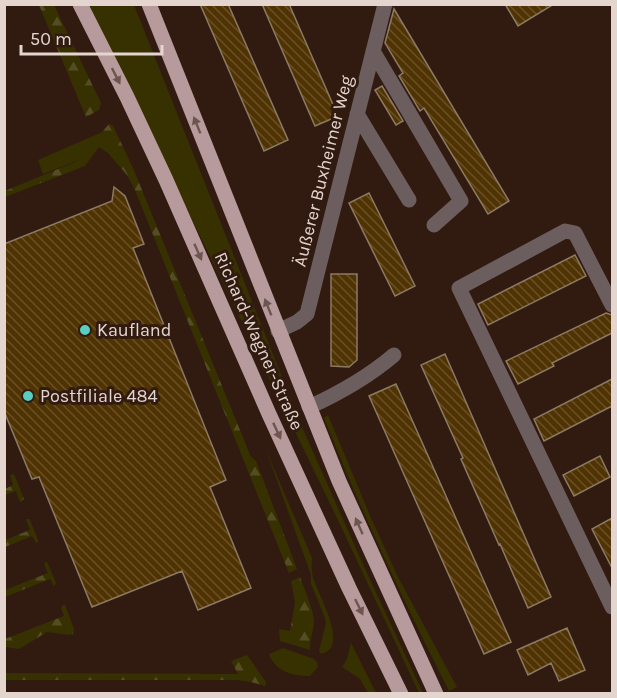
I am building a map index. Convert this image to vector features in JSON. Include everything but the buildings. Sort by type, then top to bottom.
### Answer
[{"type":"main road","name":"Richard-Wagner-Straße","points":[[80,4],[166,180],[269,414],[401,693]]},
{"type":"main road","name":"Richard-Wagner-Straße","points":[[149,4],[339,481],[436,693]]},
{"type":"street","name":"Äußerer Buxheimer Weg","points":[[278,331],[297,322],[307,314],[385,4]]},
{"type":"street","points":[[373,51],[461,201],[434,225]]},
{"type":"street","points":[[357,114],[409,201]]},
{"type":"street","points":[[612,305],[575,233],[565,231],[459,288],[612,607]]},
{"type":"street","points":[[309,407],[349,387],[394,356]]},
{"type":"green space","points":[[39,5],[54,5],[101,103],[99,110],[86,117]]},
{"type":"green space","points":[[88,5],[134,5],[302,427],[423,693],[419,693],[336,516]]},
{"type":"green space","points":[[109,124],[113,126],[133,168],[251,457],[256,461],[297,569],[289,573],[135,190],[127,175],[108,153],[112,145],[102,132]]},
{"type":"green space","points":[[102,132],[113,145],[108,153],[99,147],[85,166],[81,159],[43,174],[38,160]]},
{"type":"green space","points":[[82,159],[85,166],[5,197],[5,191]]},
{"type":"green space","points":[[328,415],[398,577],[457,687],[449,691],[399,590],[353,487],[324,418]]},
{"type":"green space","points":[[266,450],[312,558],[313,577],[330,619],[333,641],[329,649],[321,654],[319,651],[326,623],[325,618],[311,584],[311,575]]},
{"type":"green space","points":[[14,474],[24,499],[20,502],[16,491],[5,495],[5,489],[13,485],[10,475]]},
{"type":"green space","points":[[26,519],[30,520],[38,542],[36,543],[32,536],[5,547],[5,540],[30,530]]},
{"type":"green space","points":[[47,562],[56,583],[54,586],[50,579],[5,597],[5,590],[48,573],[44,563]]},
{"type":"green space","points":[[300,577],[314,620],[310,650],[280,641],[279,629],[290,631],[295,602],[291,581]]},
{"type":"green space","points":[[65,605],[74,629],[73,634],[47,632],[19,649],[5,647],[5,639],[64,616],[61,608]]},
{"type":"green space","points":[[351,643],[376,693],[368,693],[360,679],[342,667],[347,659]]},
{"type":"green space","points":[[283,648],[314,659],[318,667],[310,676],[285,671],[275,664],[269,654]]},
{"type":"green space","points":[[247,655],[266,682],[265,686],[238,680],[5,680],[5,673],[238,674],[231,661]]},
{"type":"green space","points":[[5,692],[168,693],[5,694]]},
{"type":"place","name":"Kaufland","points":[[85,330]]},
{"type":"place","name":"Postfiliale 484","points":[[28,396]]}]
